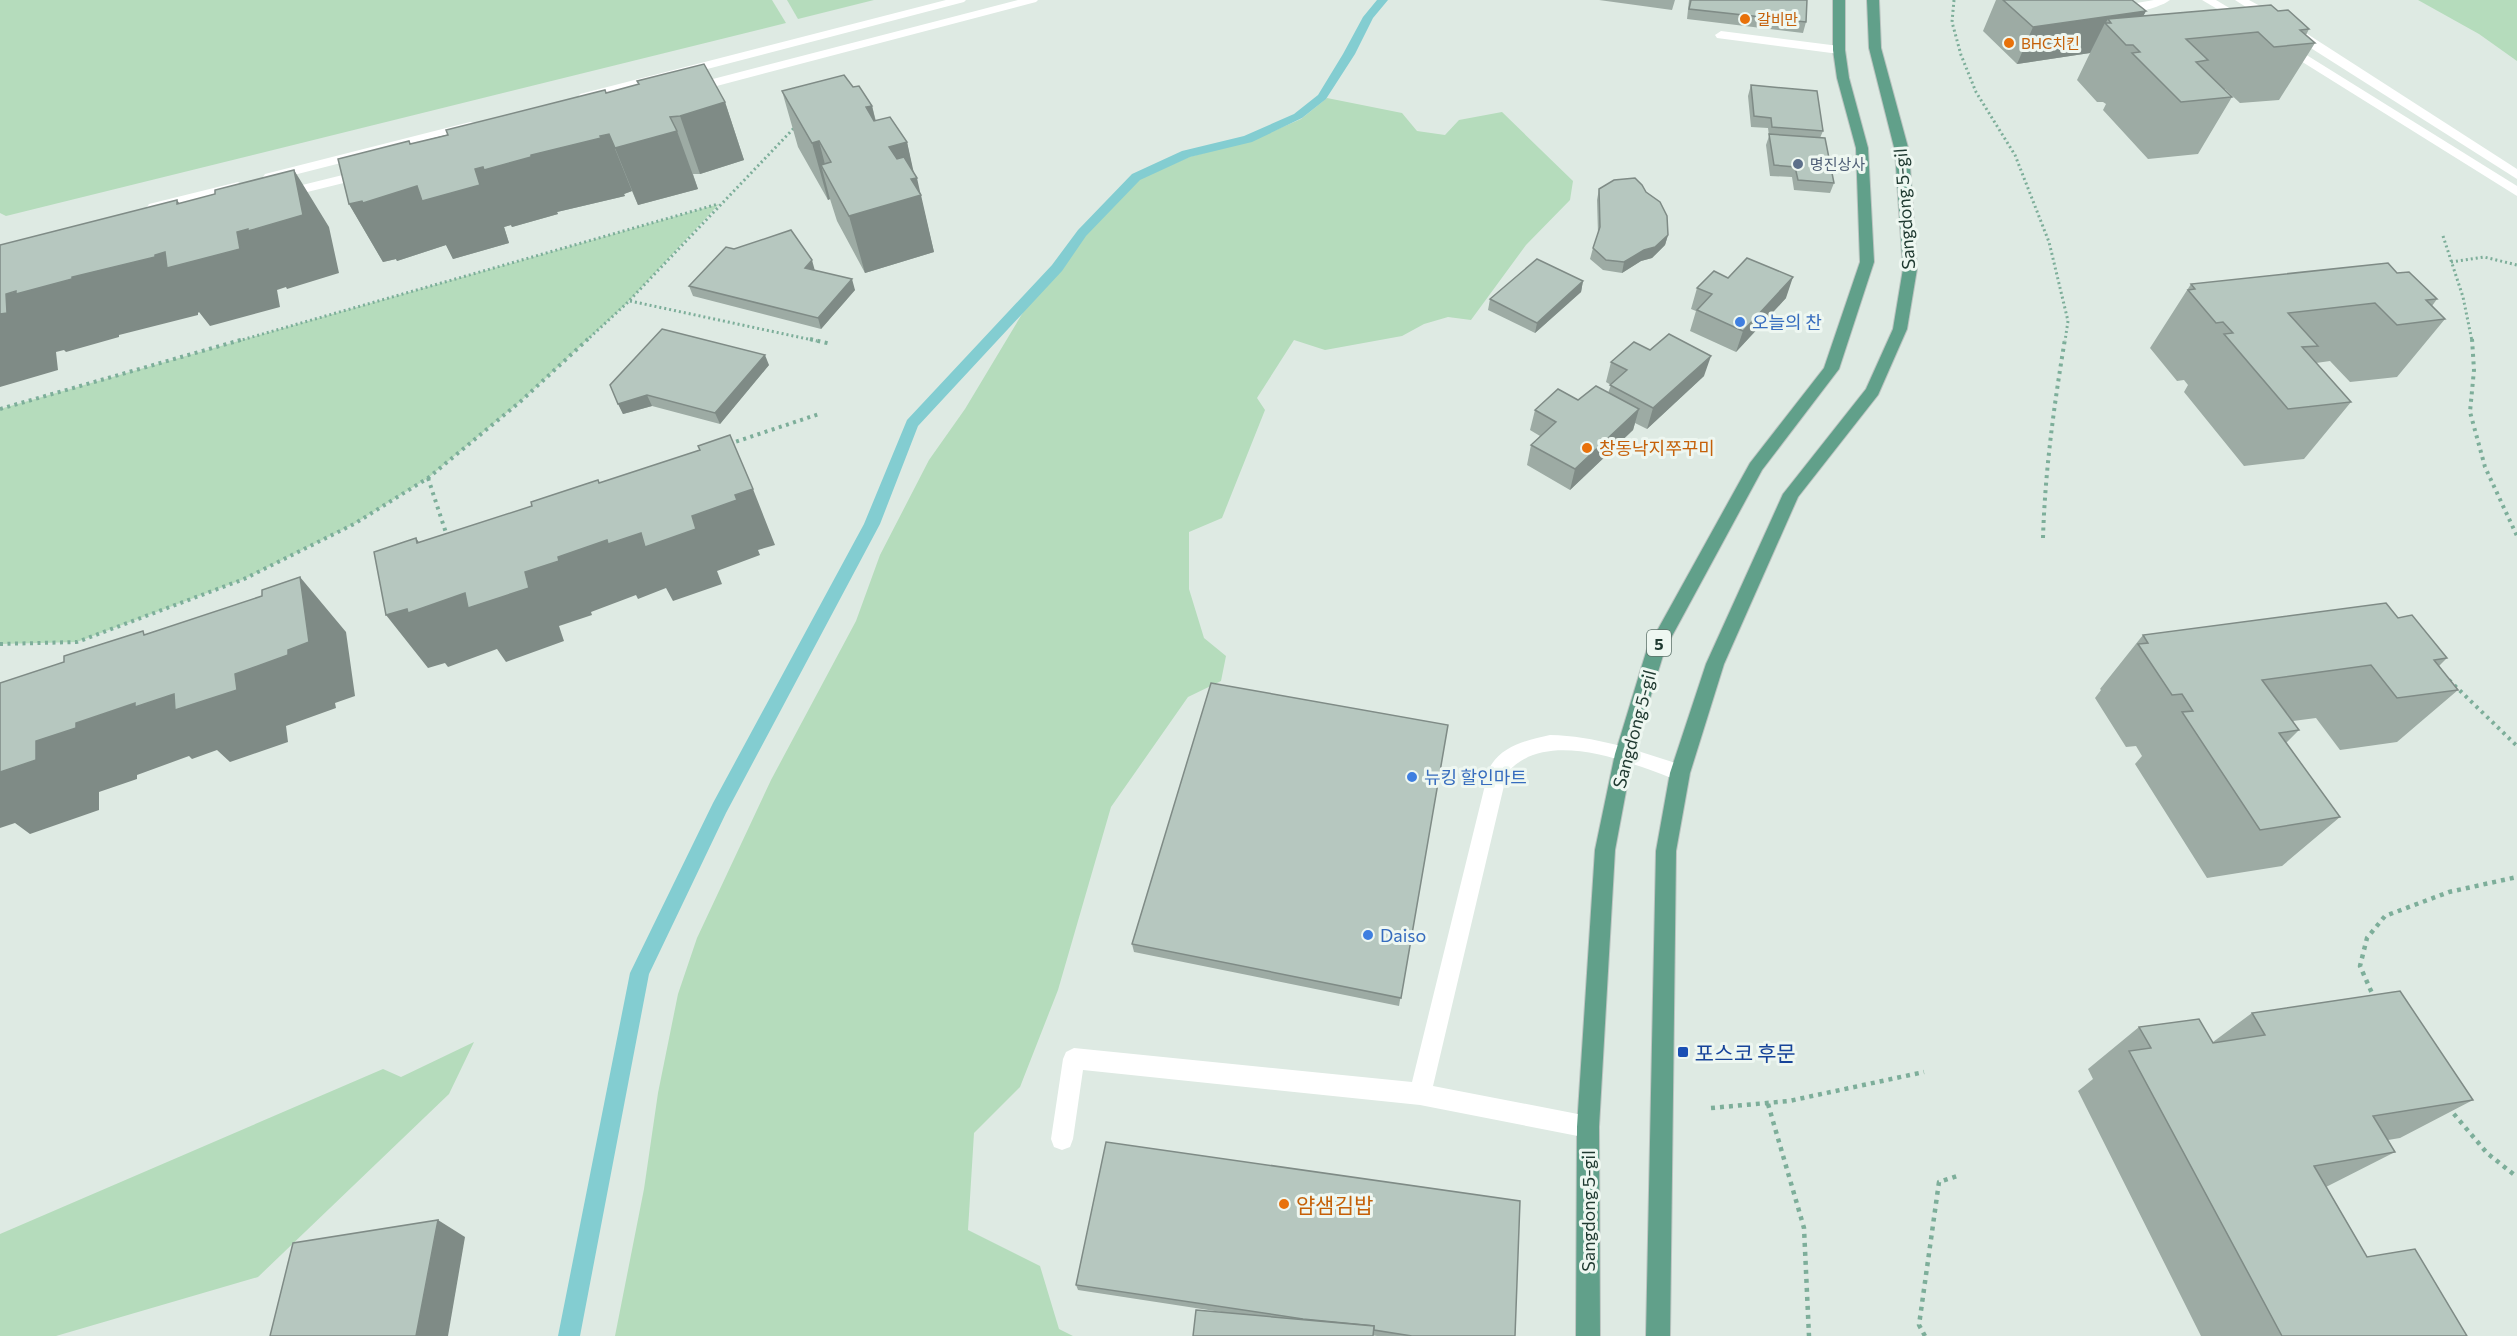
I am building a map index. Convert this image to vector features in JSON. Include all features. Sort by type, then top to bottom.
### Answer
[{"type":"main road","name":"Sangdong 5-gil","points":[[1588,1336],[1588,1127],[1605,850],[1624,754],[1656,649],[1756,467],[1831,369],[1867,262],[1862,148],[1843,78],[1839,50],[1839,0]]},
{"type":"main road","name":"Sangdong 5-gil","points":[[1658,1336],[1666,851],[1680,773],[1715,664],[1791,494],[1873,391],[1900,329],[1910,269],[1902,151],[1875,48],[1873,0]]},
{"type":"street","points":[[567,101],[960,0]]},
{"type":"street","points":[[674,93],[1032,0]]},
{"type":"street","points":[[2108,12],[2149,6],[2164,0]]},
{"type":"street","points":[[2208,0],[2258,28]]},
{"type":"street","points":[[2241,0],[2280,22],[2517,175]]},
{"type":"street","points":[[1721,34],[1839,50]]},
{"type":"street","points":[[2277,41],[2517,192]]},
{"type":"street","points":[[139,211],[486,122]]},
{"type":"street","points":[[267,198],[383,168]]},
{"type":"street","points":[[1420,1094],[1498,770],[1511,756],[1544,743],[1569,743],[1624,754],[1680,773]]},
{"type":"street","points":[[1062,1139],[1074,1059],[1420,1094],[1588,1127]]},
{"type":"path","points":[[1954,0],[1952,22],[1961,55],[1976,92],[2015,155],[2049,242],[2068,321],[2055,398],[2044,499],[2043,538]]},
{"type":"path","points":[[0,644],[77,642],[244,579],[354,524],[428,478],[521,401],[630,301],[719,204],[798,124]]},
{"type":"path","points":[[0,409],[719,204]]},
{"type":"path","points":[[2443,237],[2463,297],[2471,333],[2474,370],[2470,412],[2485,467],[2517,536]]},
{"type":"path","points":[[2451,262],[2474,255],[2498,259],[2517,266]]},
{"type":"path","points":[[630,301],[831,344]]},
{"type":"path","points":[[718,448],[819,414]]},
{"type":"path","points":[[428,478],[450,547]]},
{"type":"path","points":[[2442,673],[2517,746]]},
{"type":"path","points":[[2378,1008],[2360,966],[2367,938],[2385,916],[2449,892],[2517,877]]},
{"type":"path","points":[[1711,1108],[1768,1104],[1924,1072]]},
{"type":"path","points":[[2440,1098],[2487,1153],[2517,1177]]},
{"type":"path","points":[[1768,1104],[1804,1228],[1809,1336]]},
{"type":"path","points":[[1925,1336],[1919,1325],[1939,1182],[1960,1174]]},
{"type":"green space","points":[[0,0],[772,0],[786,23],[6,216],[0,213]]},
{"type":"green space","points":[[787,0],[874,0],[798,19]]},
{"type":"green space","points":[[2418,0],[2517,0],[2517,61],[2479,34]]},
{"type":"green space","points":[[1327,98],[1402,113],[1417,131],[1445,135],[1459,120],[1502,112],[1573,181],[1570,200],[1526,245],[1471,320],[1448,317],[1424,324],[1402,336],[1325,350],[1294,340],[1257,398],[1265,410],[1222,518],[1189,532],[1189,589],[1204,638],[1226,656],[1221,681],[1188,697],[1111,807],[1058,990],[1020,1087],[974,1133],[968,1230],[1040,1266],[1059,1329],[1073,1336],[615,1336],[644,1189],[658,1093],[678,994],[697,938],[771,780],[856,621],[880,555],[929,460],[965,409],[1028,304],[1061,270],[1088,232],[1140,179],[1189,157],[1253,140],[1301,119]]},
{"type":"green space","points":[[719,204],[626,304],[521,401],[428,478],[354,524],[244,579],[77,642],[0,644],[0,409]]},
{"type":"green space","points":[[474,1042],[449,1094],[258,1277],[56,1336],[0,1336],[0,1234],[383,1069],[401,1077]]},
{"type":"building","points":[[1691,0],[1807,0],[1806,22],[1689,9]]},
{"type":"building","points":[[2003,0],[2132,0],[2146,11],[2033,27]]},
{"type":"building","points":[[2271,5],[2278,11],[2288,10],[2309,29],[2300,30],[2315,43],[2274,47],[2258,32],[2186,39],[2208,60],[2196,62],[2232,97],[2181,102],[2132,53],[2140,52],[2133,45],[2126,45],[2105,23],[2111,23],[2108,19]]},
{"type":"building","points":[[704,64],[725,102],[670,117],[677,131],[615,148],[609,134],[484,170],[483,167],[475,169],[480,185],[422,201],[417,186],[363,203],[362,201],[349,204],[338,159],[409,141],[410,144],[448,135],[446,130],[605,90],[606,93],[639,84],[637,81]]},
{"type":"building","points":[[844,75],[853,87],[859,86],[872,106],[866,107],[874,121],[890,117],[907,142],[889,147],[897,159],[904,157],[917,178],[911,179],[921,195],[849,216],[821,165],[831,162],[819,141],[812,143],[782,91]]},
{"type":"building","points":[[1751,85],[1817,91],[1823,131],[1772,127],[1771,118],[1754,116]]},
{"type":"building","points":[[1769,134],[1825,138],[1834,183],[1798,180],[1795,167],[1774,165]]},
{"type":"building","points":[[294,170],[303,215],[237,232],[240,249],[167,268],[165,252],[155,257],[72,277],[72,279],[16,294],[16,291],[6,294],[7,313],[0,314],[0,245],[177,200],[177,204],[215,194],[215,190]]},
{"type":"building","points":[[1635,178],[1646,192],[1660,202],[1667,216],[1668,235],[1655,247],[1644,250],[1624,262],[1606,260],[1593,248],[1600,227],[1599,189],[1614,180]]},
{"type":"building","points":[[791,230],[812,260],[805,268],[852,279],[818,318],[689,286],[726,247],[734,249]]},
{"type":"building","points":[[1747,258],[1793,277],[1743,331],[1697,310],[1712,294],[1697,288],[1714,271],[1728,278]]},
{"type":"building","points":[[1537,259],[1583,281],[1537,323],[1490,299]]},
{"type":"building","points":[[2388,263],[2397,273],[2409,272],[2437,299],[2426,300],[2445,319],[2397,325],[2375,303],[2288,313],[2318,346],[2302,347],[2351,402],[2288,409],[2224,334],[2233,333],[2223,322],[2216,323],[2188,290],[2195,289],[2191,284]]},
{"type":"building","points":[[662,329],[765,355],[715,413],[647,395],[618,404],[610,385]]},
{"type":"building","points":[[1669,334],[1711,356],[1653,408],[1610,385],[1627,370],[1611,362],[1634,342],[1650,350]]},
{"type":"building","points":[[1596,386],[1639,409],[1575,469],[1531,445],[1556,422],[1535,410],[1558,389],[1578,400]]},
{"type":"building","points":[[730,435],[753,489],[735,495],[737,500],[692,516],[696,529],[645,547],[641,533],[608,544],[607,540],[558,557],[559,561],[525,572],[529,588],[468,608],[465,593],[408,613],[407,609],[386,615],[374,552],[416,538],[417,543],[532,506],[531,502],[598,480],[599,483],[700,450],[698,446]]},
{"type":"building","points":[[300,577],[309,642],[288,650],[288,655],[235,674],[237,690],[175,710],[174,694],[135,707],[135,703],[76,723],[76,728],[36,741],[36,760],[0,772],[0,683],[64,662],[64,656],[143,631],[144,635],[262,596],[262,590]]},
{"type":"building","points":[[2386,603],[2398,618],[2412,615],[2447,658],[2434,660],[2458,690],[2397,698],[2371,665],[2262,680],[2299,730],[2279,733],[2340,817],[2260,830],[2182,712],[2193,711],[2182,694],[2172,695],[2138,644],[2148,643],[2143,635]]},
{"type":"building","points":[[1211,683],[1448,725],[1401,998],[1132,944]]},
{"type":"building","points":[[2400,991],[2473,1100],[2373,1116],[2395,1152],[2314,1166],[2367,1257],[2415,1249],[2467,1336],[2282,1336],[2129,1051],[2151,1048],[2139,1027],[2199,1019],[2213,1043],[2265,1035],[2252,1013]]},
{"type":"building","points":[[1106,1142],[1520,1201],[1515,1336],[1412,1336],[1374,1330],[1374,1326],[1303,1319],[1076,1285]]},
{"type":"building","points":[[438,1220],[416,1336],[270,1336],[293,1243]]},
{"type":"building","points":[[1196,1310],[1374,1326],[1373,1336],[1193,1336]]},
{"type":"waterway","points":[[569,1336],[640,973],[719,808],[872,524],[912,424],[1057,268],[1082,233],[1136,177],[1186,154],[1248,139],[1298,116],[1322,97],[1349,54],[1368,17],[1383,0]]},
{"type":"place","name":"갈비만","points":[[1745,19]]},
{"type":"place","name":"BHC치킨","points":[[2009,43]]},
{"type":"place","name":"명진상사","points":[[1798,164]]},
{"type":"place","name":"오늘의 찬","points":[[1740,322]]},
{"type":"place","name":"창동낙지쭈꾸미","points":[[1587,448]]},
{"type":"place","name":"뉴킹 할인마트","points":[[1412,777]]},
{"type":"place","name":"Daiso","points":[[1368,935]]},
{"type":"place","name":"포스코 후문","points":[[1683,1052]]},
{"type":"place","name":"얌샘김밥","points":[[1284,1204]]}]
